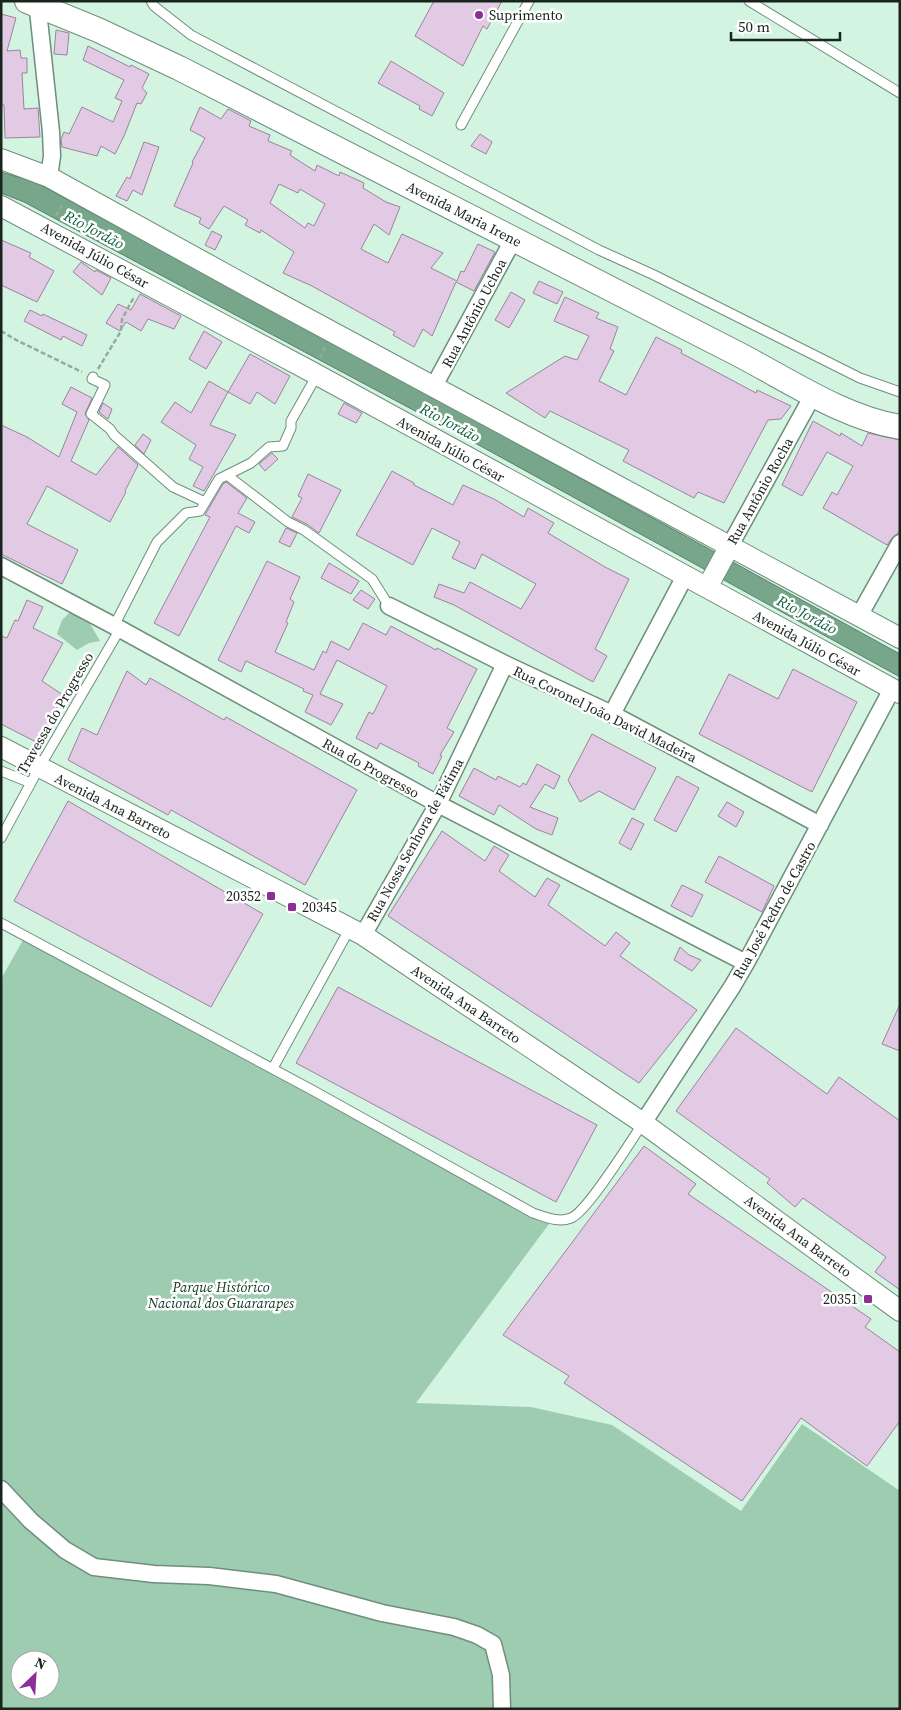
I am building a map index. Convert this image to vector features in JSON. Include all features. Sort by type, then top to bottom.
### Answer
[{"type":"main road","name":"Avenida Maria Irene","points":[[34,2],[179,68],[746,358],[813,395],[854,414],[900,427]]},
{"type":"street","points":[[34,2],[51,132],[52,156],[49,177]]},
{"type":"street","points":[[1,159],[49,177],[728,548],[900,638]]},
{"type":"street","name":"Avenida Júlio César","points":[[1,206],[316,370],[685,576],[708,586],[896,691]]},
{"type":"street","name":"Rua Antônio Uchoa","points":[[434,386],[514,240]]},
{"type":"street","name":"Rua Antônio Rocha","points":[[708,586],[813,395]]},
{"type":"street","points":[[859,616],[900,543]]},
{"type":"street","name":"Rua do Progresso","points":[[1,566],[117,627],[438,804],[746,963]]},
{"type":"street","points":[[612,714],[685,576]]},
{"type":"street","name":"Rua Coronel João David Madeira","points":[[389,606],[505,664],[612,714],[820,825]]},
{"type":"street","name":"Rua Nossa Senhora de Fátima","points":[[357,931],[438,804],[505,664]]},
{"type":"street","name":"Rua José Pedro de Castro","points":[[643,1123],[732,987],[820,825],[896,691]]},
{"type":"street","name":"Avenida Ana Barreto","points":[[1,748],[35,776],[357,931],[643,1123],[900,1311]]},
{"type":"street","points":[[1,1489],[31,1521],[65,1550],[94,1568],[154,1574],[210,1576],[276,1584],[382,1613],[454,1627],[477,1635],[493,1644],[501,1676],[502,1709]]},
{"type":"lane","points":[[151,1],[154,6],[191,35],[599,250],[654,275],[860,378],[900,392]]},
{"type":"lane","points":[[462,125],[529,1]]},
{"type":"lane","points":[[749,1],[900,93]]},
{"type":"lane","points":[[93,377],[92,380],[105,385],[92,414],[110,428],[114,435],[173,487],[205,502],[219,479],[251,463],[269,447],[283,446],[291,428],[291,421],[316,370]]},
{"type":"lane","points":[[227,475],[288,522],[304,530],[372,579],[389,606]]},
{"type":"lane","name":"Travessa do Progresso","points":[[1,838],[117,627],[157,542],[186,513],[200,511],[205,502]]},
{"type":"lane","points":[[1,771],[35,776]]},
{"type":"lane","points":[[1,923],[273,1068],[533,1213],[556,1220],[572,1218],[596,1193],[643,1123]]},
{"type":"lane","points":[[273,1068],[357,931]]},
{"type":"path","points":[[52,222],[66,196]]},
{"type":"path","points":[[1,331],[93,377],[121,332],[122,319],[142,281]]},
{"type":"path","points":[[316,370],[325,348]]},
{"type":"green space","points":[[72,610],[86,617],[100,641],[89,643],[77,650],[57,634],[62,620]]},
{"type":"green space","name":"Parque Histórico Nacional dos Guararapes","points":[[23,940],[552,1220],[416,1403],[531,1407],[612,1425],[741,1511],[802,1424],[900,1491],[900,1709],[1,1709],[1,979]]},
{"type":"water","name":"Rio Jordão","points":[[1,172],[35,182],[478,422],[900,654],[900,677],[475,443],[24,202],[1,193]]},
{"type":"building","points":[[434,1],[502,1],[487,29],[483,26],[463,66],[415,36]]},
{"type":"building","points":[[1,14],[16,18],[7,51],[20,50],[21,58],[27,58],[27,73],[22,73],[24,109],[38,108],[40,137],[5,138],[4,105],[1,105]]},
{"type":"building","points":[[56,30],[69,33],[67,55],[54,54]]},
{"type":"building","points":[[88,46],[130,67],[131,65],[149,74],[142,88],[147,93],[141,104],[137,103],[115,154],[101,146],[97,156],[62,147],[61,139],[64,132],[69,134],[82,107],[113,122],[122,101],[115,98],[124,80],[83,60]]},
{"type":"building","points":[[391,61],[444,93],[432,116],[419,109],[420,106],[378,83]]},
{"type":"building","points":[[200,107],[221,119],[228,109],[251,121],[249,126],[270,135],[268,141],[292,151],[290,155],[315,171],[317,165],[339,176],[340,172],[364,183],[363,188],[386,202],[400,207],[389,235],[374,224],[361,249],[388,263],[402,234],[443,253],[431,268],[457,281],[461,271],[464,272],[478,244],[495,252],[474,291],[456,282],[432,336],[423,329],[414,347],[393,335],[395,332],[312,286],[283,273],[294,252],[261,230],[260,233],[245,225],[248,220],[224,206],[209,229],[199,223],[201,218],[174,206],[192,162],[205,138],[190,130]],"holes":[[[279,184],[298,193],[300,189],[325,204],[314,226],[308,223],[305,228],[270,203]]]},
{"type":"building","points":[[480,134],[492,142],[486,154],[471,146]]},
{"type":"building","points":[[144,142],[159,147],[142,195],[133,190],[127,201],[116,196],[127,177],[130,179]]},
{"type":"building","points":[[212,231],[222,236],[215,250],[205,245]]},
{"type":"building","points":[[1,240],[31,253],[29,257],[54,271],[37,302],[1,285]]},
{"type":"building","points":[[81,262],[95,272],[96,270],[111,278],[102,295],[73,272]]},
{"type":"building","points":[[539,281],[563,292],[557,304],[533,293]]},
{"type":"building","points":[[511,292],[525,300],[509,328],[495,320]]},
{"type":"building","points":[[140,294],[181,316],[174,329],[148,319],[141,331],[126,322],[120,331],[106,323],[118,304],[131,310]]},
{"type":"building","points":[[565,297],[599,313],[596,318],[618,327],[610,349],[614,351],[599,381],[626,395],[656,337],[682,350],[681,353],[756,393],[757,390],[791,406],[781,419],[768,420],[724,503],[698,492],[694,498],[623,461],[629,450],[550,411],[545,418],[506,393],[565,356],[577,360],[589,336],[554,321]]},
{"type":"building","points":[[30,310],[42,316],[43,314],[87,335],[82,346],[63,336],[61,340],[24,321]]},
{"type":"building","points":[[204,331],[222,342],[206,369],[189,359]]},
{"type":"building","points":[[250,354],[290,376],[275,404],[257,392],[250,404],[228,392]]},
{"type":"building","points":[[209,381],[228,392],[210,425],[236,435],[204,491],[193,486],[203,467],[189,459],[196,445],[161,422],[175,402],[191,413]]},
{"type":"building","points":[[71,387],[92,398],[85,414],[89,420],[71,461],[96,475],[118,447],[138,465],[110,522],[47,486],[27,524],[78,550],[62,584],[1,554],[1,425],[27,437],[59,457],[77,412],[62,404]]},
{"type":"building","points":[[103,403],[112,409],[108,419],[99,412]]},
{"type":"building","points":[[344,403],[362,413],[356,423],[338,414]]},
{"type":"building","points":[[813,421],[840,436],[841,433],[862,446],[868,433],[900,440],[900,531],[887,545],[823,508],[832,492],[837,495],[853,466],[827,452],[802,496],[782,485]]},
{"type":"building","points":[[143,434],[151,440],[144,454],[135,445]]},
{"type":"building","points":[[272,453],[278,459],[265,471],[259,464]]},
{"type":"building","points":[[392,471],[414,483],[414,485],[453,505],[463,485],[494,499],[524,517],[528,508],[554,523],[548,533],[629,579],[595,649],[607,656],[593,682],[454,605],[434,597],[439,584],[464,593],[470,582],[521,609],[536,584],[482,554],[475,569],[452,558],[460,542],[432,528],[413,565],[356,535]]},
{"type":"building","points":[[308,474],[341,490],[319,533],[307,524],[292,517],[302,498],[298,496]]},
{"type":"building","points":[[226,482],[247,498],[238,513],[255,522],[249,533],[236,526],[179,636],[154,623],[210,517],[205,515]]},
{"type":"building","points":[[286,528],[297,533],[290,547],[279,542]]},
{"type":"building","points":[[267,561],[300,577],[290,599],[294,602],[286,622],[288,623],[275,652],[314,670],[323,651],[326,653],[331,641],[349,650],[363,623],[386,635],[391,626],[477,669],[447,728],[454,732],[440,755],[442,756],[433,774],[418,766],[419,763],[380,743],[377,749],[356,738],[369,712],[373,714],[387,686],[337,660],[320,694],[343,704],[331,725],[305,712],[313,695],[303,691],[304,689],[246,661],[241,672],[218,660]]},
{"type":"building","points":[[329,563],[359,581],[351,594],[321,578]]},
{"type":"building","points":[[361,590],[375,599],[368,609],[353,600]]},
{"type":"building","points":[[27,600],[43,607],[33,628],[63,643],[42,681],[63,695],[40,744],[1,724],[1,636],[7,638],[15,620],[18,621]]},
{"type":"building","points":[[793,669],[857,702],[812,792],[699,734],[729,674],[778,699]]},
{"type":"building","points":[[127,671],[146,685],[150,678],[224,720],[226,717],[357,790],[305,885],[171,810],[168,815],[68,760],[82,728],[97,735]]},
{"type":"building","points":[[592,734],[656,768],[634,810],[599,791],[580,802],[568,780]]},
{"type":"building","points":[[537,764],[560,776],[554,789],[545,784],[530,807],[558,818],[552,835],[536,829],[499,805],[494,815],[459,796],[474,768],[496,780],[498,776],[520,787],[523,783],[526,785]]},
{"type":"building","points":[[677,776],[699,788],[676,832],[654,820]]},
{"type":"building","points":[[68,801],[263,914],[211,1007],[14,901]]},
{"type":"building","points":[[727,802],[744,812],[736,827],[718,816]]},
{"type":"building","points":[[632,818],[644,824],[631,850],[619,843]]},
{"type":"building","points":[[442,831],[485,861],[494,846],[509,855],[499,871],[535,897],[547,878],[560,885],[548,905],[605,946],[616,932],[630,943],[620,956],[697,1010],[639,1083],[388,916]]},
{"type":"building","points":[[719,856],[774,886],[762,912],[705,882]]},
{"type":"building","points":[[682,885],[703,895],[692,917],[671,906]]},
{"type":"building","points":[[680,947],[689,955],[701,960],[692,971],[674,960]]},
{"type":"building","points":[[338,987],[597,1125],[556,1202],[296,1063]]},
{"type":"building","points":[[900,1004],[900,1051],[882,1044]]},
{"type":"building","points":[[736,1028],[827,1094],[839,1077],[900,1121],[900,1290],[875,1272],[886,1257],[803,1198],[795,1207],[767,1183],[770,1179],[676,1111]]},
{"type":"building","points":[[644,1146],[696,1184],[688,1194],[871,1319],[865,1327],[900,1352],[900,1421],[867,1466],[801,1418],[742,1501],[564,1383],[569,1376],[503,1335]]},
{"type":"place","name":"Suprimento","points":[[479,15]]},
{"type":"place","name":"20352","points":[[271,896]]},
{"type":"place","name":"20345","points":[[292,907]]},
{"type":"place","name":"20351","points":[[868,1299]]}]
